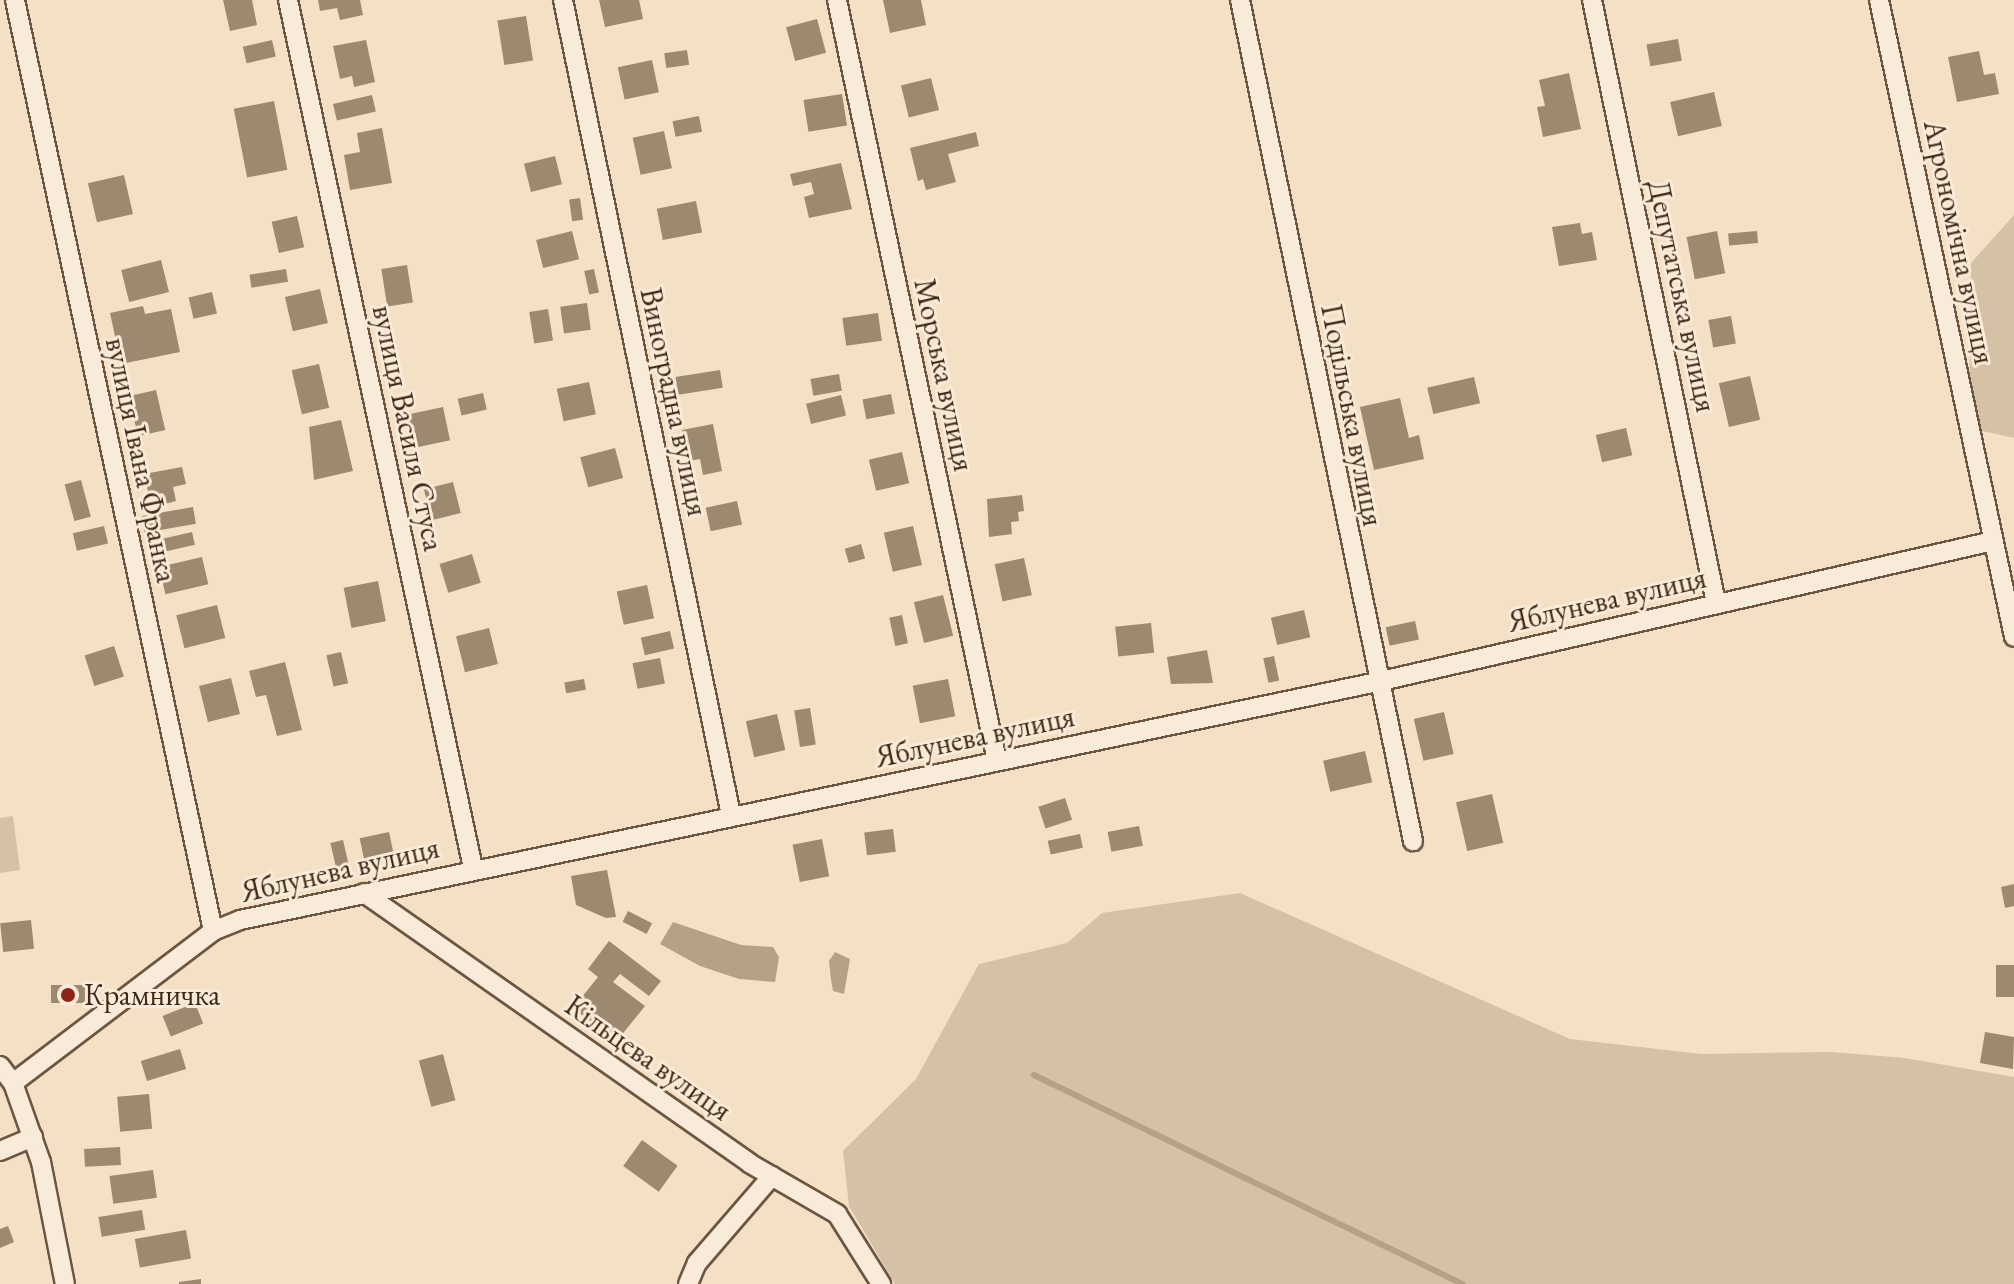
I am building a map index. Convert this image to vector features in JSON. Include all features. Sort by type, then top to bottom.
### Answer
[{"type":"street","name":"вулиця Івана Франка","points":[[15,0],[213,931]]},
{"type":"street","name":"вулиця Василя Стуса","points":[[288,0],[473,868]]},
{"type":"street","name":"Виноградна вулиця","points":[[563,0],[731,815]]},
{"type":"street","name":"Морська вулиця","points":[[837,0],[997,761]]},
{"type":"street","name":"Подільська вулиця","points":[[1240,0],[1377,682],[1413,841]]},
{"type":"street","name":"Депутатська вулиця","points":[[1592,0],[1716,603]]},
{"type":"street","name":"Агрономічна вулиця","points":[[1879,0],[2014,637]]},
{"type":"street","name":"Яблунева вулиця","points":[[13,1083],[213,931],[473,868],[1377,682],[1993,541]]},
{"type":"street","name":"Кільцева вулиця","points":[[364,893],[772,1176],[837,1214],[881,1284]]},
{"type":"street","points":[[0,1066],[13,1083],[33,1137],[55,1217],[65,1284]]},
{"type":"street","points":[[0,1151],[33,1137]]},
{"type":"street","points":[[688,1284],[697,1263],[772,1176]]},
{"type":"shaded area","points":[[2014,215],[2014,438],[1969,428],[1971,263]]},
{"type":"shaded area","points":[[13,816],[20,870],[0,873],[0,818]]},
{"type":"shaded area","points":[[1240,893],[1570,1039],[1701,1054],[1831,1052],[1905,1058],[2014,1077],[2014,1284],[895,1284],[849,1206],[843,1151],[916,1079],[979,964],[1067,943],[1102,913]]},
{"type":"shaded area","points":[[673,922],[741,945],[773,947],[779,957],[775,982],[739,979],[700,966],[660,944]]},
{"type":"shaded area","points":[[835,952],[850,959],[844,994],[833,991],[829,961]]},
{"type":"building","points":[[223,0],[252,0],[257,25],[230,31]]},
{"type":"building","points":[[318,0],[360,0],[363,15],[340,20],[337,8],[320,11]]},
{"type":"building","points":[[599,0],[639,0],[643,19],[605,27]]},
{"type":"building","points":[[883,0],[921,0],[926,25],[890,33]]},
{"type":"building","points":[[526,16],[533,60],[504,65],[497,21]]},
{"type":"building","points":[[817,19],[826,53],[795,61],[786,27]]},
{"type":"building","points":[[1678,39],[1682,61],[1650,66],[1646,45]]},
{"type":"building","points":[[272,40],[276,57],[247,63],[243,47]]},
{"type":"building","points":[[366,40],[375,82],[354,87],[352,76],[340,79],[333,46]]},
{"type":"building","points":[[687,50],[689,65],[666,68],[664,53]]},
{"type":"building","points":[[1979,51],[1984,75],[1995,73],[1999,94],[1957,102],[1948,57]]},
{"type":"building","points":[[652,60],[659,92],[625,100],[618,67]]},
{"type":"building","points":[[1569,73],[1581,129],[1543,137],[1537,107],[1545,106],[1539,80]]},
{"type":"building","points":[[931,78],[939,110],[909,118],[901,85]]},
{"type":"building","points":[[1714,92],[1722,126],[1678,136],[1670,102]]},
{"type":"building","points":[[842,94],[847,126],[808,132],[803,100]]},
{"type":"building","points":[[372,95],[376,112],[337,121],[333,104]]},
{"type":"building","points":[[274,101],[287,170],[247,178],[234,109]]},
{"type":"building","points":[[699,116],[702,132],[676,137],[672,121]]},
{"type":"building","points":[[382,128],[392,183],[350,190],[344,155],[360,152],[357,133]]},
{"type":"building","points":[[664,131],[672,168],[641,175],[633,138]]},
{"type":"building","points":[[976,132],[979,146],[948,154],[956,182],[926,190],[923,179],[918,181],[910,148]]},
{"type":"building","points":[[555,156],[562,184],[531,192],[524,164]]},
{"type":"building","points":[[841,163],[852,209],[809,218],[804,197],[814,194],[811,182],[793,186],[790,174]]},
{"type":"building","points":[[124,175],[133,214],[97,222],[88,183]]},
{"type":"building","points":[[580,198],[583,220],[572,221],[569,200]]},
{"type":"building","points":[[696,201],[702,232],[663,240],[657,209]]},
{"type":"building","points":[[297,216],[304,247],[279,253],[272,222]]},
{"type":"building","points":[[1580,223],[1582,234],[1592,232],[1597,260],[1559,266],[1552,227]]},
{"type":"building","points":[[572,231],[579,259],[543,268],[536,240]]},
{"type":"building","points":[[1717,231],[1725,273],[1695,279],[1687,237]]},
{"type":"building","points":[[1757,231],[1758,243],[1729,245],[1728,234]]},
{"type":"building","points":[[161,260],[169,292],[129,302],[121,270]]},
{"type":"building","points":[[407,265],[413,303],[387,307],[381,269]]},
{"type":"building","points":[[286,269],[288,282],[251,288],[249,275]]},
{"type":"building","points":[[594,269],[599,292],[589,295],[584,271]]},
{"type":"building","points":[[320,289],[328,323],[293,331],[285,297]]},
{"type":"building","points":[[212,292],[217,313],[194,319],[189,297]]},
{"type":"building","points":[[587,303],[591,330],[564,333],[560,307]]},
{"type":"building","points":[[143,306],[145,314],[171,309],[180,352],[121,364],[110,313]]},
{"type":"building","points":[[548,309],[553,341],[534,344],[529,312]]},
{"type":"building","points":[[878,313],[882,341],[846,346],[842,318]]},
{"type":"building","points":[[1731,316],[1736,344],[1713,348],[1708,320]]},
{"type":"building","points":[[319,364],[329,408],[302,414],[292,370]]},
{"type":"building","points":[[720,370],[723,388],[678,395],[676,377]]},
{"type":"building","points":[[839,374],[842,391],[813,396],[810,379]]},
{"type":"building","points":[[1750,376],[1760,420],[1729,427],[1719,383]]},
{"type":"building","points":[[1474,377],[1480,403],[1433,414],[1427,388]]},
{"type":"building","points":[[589,382],[596,414],[564,421],[557,389]]},
{"type":"building","points":[[156,390],[165,430],[138,436],[129,396]]},
{"type":"building","points":[[483,393],[487,410],[461,415],[458,399]]},
{"type":"building","points":[[891,394],[895,414],[866,419],[863,400]]},
{"type":"building","points":[[841,395],[846,415],[811,424],[806,404]]},
{"type":"building","points":[[1400,398],[1409,438],[1419,435],[1424,459],[1374,470],[1360,407]]},
{"type":"building","points":[[443,407],[450,440],[415,448],[408,414]]},
{"type":"building","points":[[341,420],[353,471],[314,480],[309,427]]},
{"type":"building","points":[[713,424],[722,471],[703,475],[700,459],[688,461],[682,430]]},
{"type":"building","points":[[1626,428],[1632,455],[1602,462],[1596,435]]},
{"type":"building","points":[[615,448],[623,478],[588,487],[580,457]]},
{"type":"building","points":[[902,452],[909,483],[876,491],[869,460]]},
{"type":"building","points":[[182,467],[186,484],[173,487],[176,501],[165,504],[163,493],[149,496],[144,474]]},
{"type":"building","points":[[81,480],[91,517],[74,521],[65,484]]},
{"type":"building","points":[[453,482],[461,513],[432,520],[424,489]]},
{"type":"building","points":[[1022,495],[1024,511],[1018,512],[1019,521],[1011,522],[1012,534],[989,537],[987,499]]},
{"type":"building","points":[[737,501],[742,524],[711,531],[706,508]]},
{"type":"building","points":[[193,507],[196,524],[145,533],[142,516]]},
{"type":"building","points":[[104,526],[108,544],[77,551],[73,533]]},
{"type":"building","points":[[913,526],[922,565],[893,572],[884,533]]},
{"type":"building","points":[[192,532],[195,545],[150,555],[147,542]]},
{"type":"building","points":[[861,544],[865,558],[849,563],[845,549]]},
{"type":"building","points":[[472,554],[481,583],[448,593],[439,564]]},
{"type":"building","points":[[202,557],[208,584],[165,594],[159,567]]},
{"type":"building","points":[[1024,558],[1032,595],[1003,601],[995,564]]},
{"type":"building","points":[[378,581],[386,621],[351,628],[344,588]]},
{"type":"building","points":[[647,585],[654,618],[624,625],[617,591]]},
{"type":"building","points":[[943,595],[953,636],[924,643],[914,602]]},
{"type":"building","points":[[217,605],[225,638],[184,648],[176,615]]},
{"type":"building","points":[[1304,610],[1310,637],[1277,645],[1271,618]]},
{"type":"building","points":[[902,615],[908,643],[895,646],[889,618]]},
{"type":"building","points":[[1415,621],[1419,640],[1390,646],[1386,627]]},
{"type":"building","points":[[1151,623],[1154,653],[1118,657],[1115,627]]},
{"type":"building","points":[[489,628],[498,664],[465,672],[456,636]]},
{"type":"building","points":[[670,631],[674,649],[645,655],[641,638]]},
{"type":"building","points":[[114,646],[124,676],[94,686],[85,656]]},
{"type":"building","points":[[1207,650],[1213,683],[1171,684],[1167,657]]},
{"type":"building","points":[[341,652],[348,683],[334,687],[326,655]]},
{"type":"building","points":[[1274,656],[1279,680],[1268,683],[1263,658]]},
{"type":"building","points":[[660,658],[665,684],[637,689],[633,663]]},
{"type":"building","points":[[285,662],[302,730],[277,736],[266,695],[256,697],[249,671]]},
{"type":"building","points":[[231,678],[240,714],[208,722],[199,686]]},
{"type":"building","points":[[584,679],[586,690],[566,693],[564,682]]},
{"type":"building","points":[[948,679],[955,716],[920,723],[913,686]]},
{"type":"building","points":[[810,708],[816,745],[800,747],[794,711]]},
{"type":"building","points":[[1444,712],[1454,754],[1423,761],[1414,719]]},
{"type":"building","points":[[777,714],[785,750],[754,757],[746,721]]},
{"type":"building","points":[[1365,751],[1372,782],[1330,792],[1323,761]]},
{"type":"building","points":[[1492,794],[1503,843],[1467,851],[1456,802]]},
{"type":"building","points":[[1065,798],[1072,820],[1045,829],[1038,807]]},
{"type":"building","points":[[1139,826],[1143,846],[1111,852],[1108,832]]},
{"type":"building","points":[[893,829],[896,852],[867,855],[864,833]]},
{"type":"building","points":[[389,832],[394,855],[365,862],[360,838]]},
{"type":"building","points":[[1080,834],[1083,848],[1051,855],[1048,841]]},
{"type":"building","points":[[822,839],[829,876],[800,882],[793,845]]},
{"type":"building","points":[[343,840],[350,871],[338,874],[330,843]]},
{"type":"building","points":[[607,870],[616,917],[606,918],[576,905],[571,876]]},
{"type":"building","points":[[2014,884],[2014,906],[2005,908],[2001,887]]},
{"type":"building","points":[[628,911],[652,923],[647,934],[623,922]]},
{"type":"building","points":[[31,920],[34,949],[3,952],[0,923]]},
{"type":"building","points":[[609,941],[661,981],[649,996],[620,974],[613,982],[645,1006],[616,1042],[573,1008],[598,977],[588,969]]},
{"type":"building","points":[[1996,965],[2014,965],[2014,997],[1996,997]]},
{"type":"building","name":"Крамничка","points":[[51,985],[85,985],[85,1003],[51,1003]]},
{"type":"building","points":[[195,1003],[203,1023],[171,1037],[163,1016]]},
{"type":"building","points":[[1985,1032],[2014,1037],[2013,1069],[1980,1063]]},
{"type":"building","points":[[180,1049],[186,1069],[147,1081],[141,1061]]},
{"type":"building","points":[[443,1054],[455,1100],[431,1107],[419,1060]]},
{"type":"building","points":[[149,1094],[152,1129],[120,1132],[117,1097]]},
{"type":"building","points":[[642,1140],[678,1166],[659,1192],[623,1166]]},
{"type":"building","points":[[120,1147],[121,1165],[85,1167],[84,1149]]},
{"type":"building","points":[[153,1170],[157,1198],[113,1204],[109,1176]]},
{"type":"building","points":[[142,1210],[145,1230],[102,1237],[99,1217]]},
{"type":"building","points":[[8,1226],[14,1242],[0,1248],[0,1229]]},
{"type":"building","points":[[186,1230],[191,1259],[140,1268],[135,1239]]},
{"type":"building","points":[[201,1279],[201,1284],[179,1284],[179,1282]]},
{"type":"waterway","points":[[1034,1075],[1463,1284]]},
{"type":"place","name":"Крамничка","points":[[68,995]]}]
